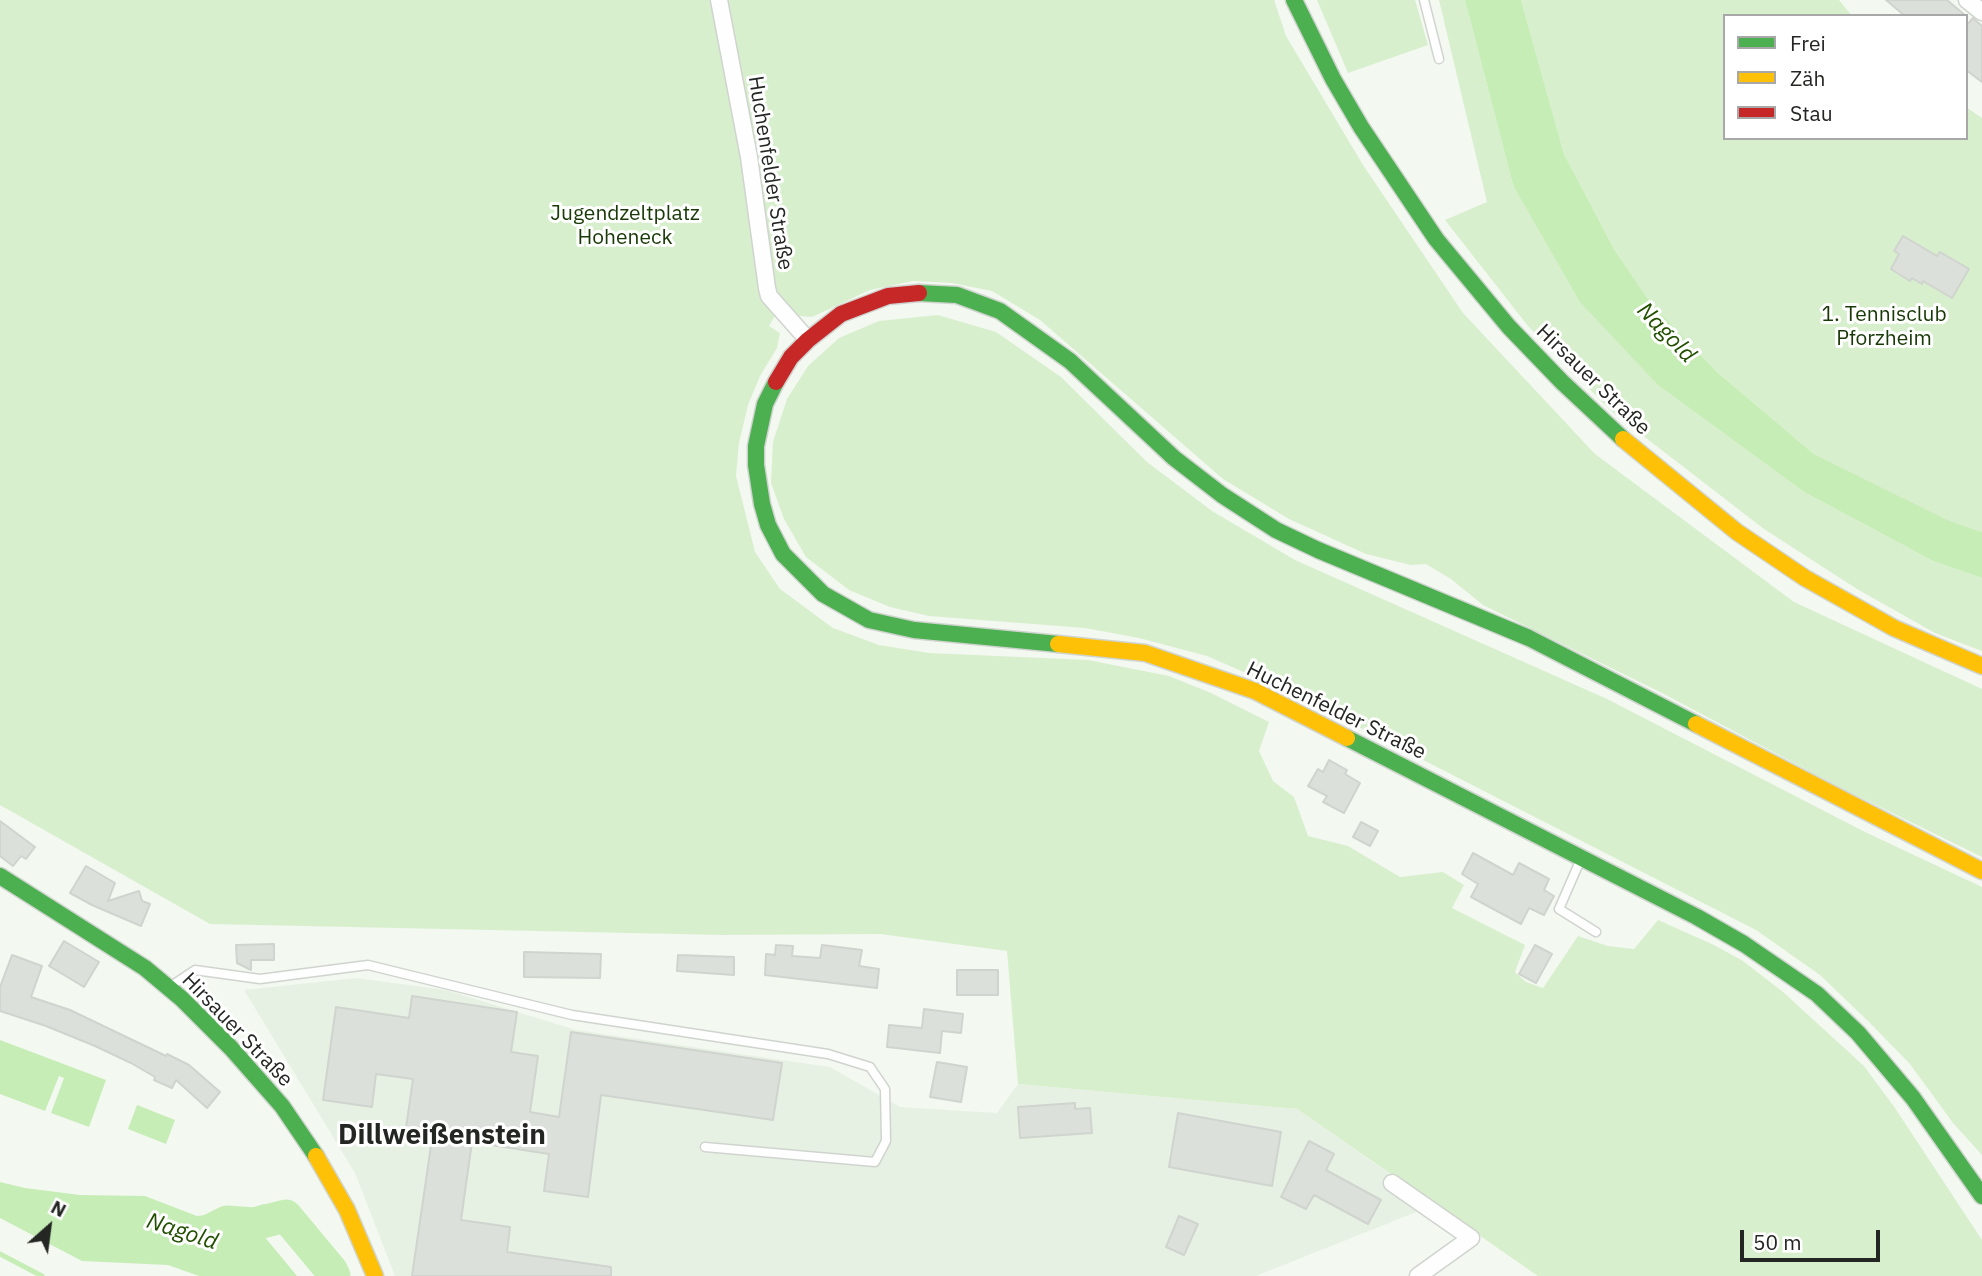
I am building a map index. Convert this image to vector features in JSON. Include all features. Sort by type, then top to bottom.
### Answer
[{"type":"main road","name":"Hirsauer Straße","points":[[1294,0],[1333,79],[1361,127],[1430,230],[1468,281],[1562,382],[1674,483],[1737,532],[1805,578],[1894,628],[1982,666]]},
{"type":"main road","name":"Huchenfelder Straße","points":[[1982,872],[1529,638],[1276,530],[1222,495],[1174,458],[1070,361],[1000,311],[957,295],[914,293],[888,296],[841,314],[807,340],[771,389],[759,424],[756,465],[762,504],[768,525],[783,554],[823,594],[869,620],[914,631],[1145,653],[1220,678],[1255,691],[1582,859],[1744,944],[1817,995],[1858,1033],[1891,1070],[1982,1195]]},
{"type":"main road","name":"Hirsauer Straße","points":[[0,876],[104,940],[168,988],[230,1048],[282,1106],[327,1173],[347,1210],[375,1276]]},
{"type":"street","name":"Huchenfelder Straße","points":[[719,0],[750,157],[766,288],[769,296],[807,340]]},
{"type":"street","points":[[1967,0],[1982,12]]},
{"type":"street","points":[[1392,1183],[1471,1238],[1418,1276]]},
{"type":"lane","points":[[1424,0],[1439,59]]},
{"type":"lane","points":[[1582,859],[1559,909],[1596,932]]},
{"type":"lane","points":[[168,988],[195,970],[260,979],[368,965],[572,1015],[828,1054],[870,1067],[885,1088],[886,1141],[875,1162],[705,1147]]},
{"type":"shaded area","points":[[356,978],[446,990],[576,1030],[830,1067],[900,1107],[997,1113],[1018,1084],[1297,1109],[1434,1205],[1256,1276],[395,1276],[355,1173],[244,990]]},
{"type":"green space","name":"Jugendzeltplatz Hoheneck","points":[[0,0],[1274,0],[1286,36],[1363,165],[1463,313],[1595,454],[1794,602],[1982,689],[1982,857],[1837,786],[1662,693],[1483,605],[1451,579],[1426,564],[1411,565],[1366,554],[1289,519],[1223,479],[1040,320],[992,291],[952,283],[913,281],[870,290],[812,317],[776,314],[769,326],[780,333],[777,348],[760,376],[748,405],[739,443],[736,476],[755,552],[780,589],[833,628],[879,645],[929,653],[1088,660],[1169,676],[1211,693],[1269,722],[1259,751],[1273,781],[1294,797],[1308,836],[1348,846],[1400,877],[1443,872],[1464,885],[1452,908],[1525,945],[1515,972],[1526,982],[1543,988],[1578,936],[1608,946],[1634,949],[1658,920],[1743,961],[1783,992],[1864,1066],[1982,1240],[1982,1276],[1538,1276],[1297,1109],[1018,1084],[1007,951],[880,934],[723,935],[210,924],[0,805]]},
{"type":"green space","points":[[1317,0],[1415,0],[1428,45],[1348,73]]},
{"type":"green space","points":[[1439,0],[1465,0],[1513,185],[1659,386],[1804,492],[1933,561],[1982,578],[1982,651],[1935,633],[1857,589],[1764,529],[1611,411],[1528,326],[1445,220],[1487,202]]},
{"type":"green space","name":"1. Tennisclub Pforzheim","points":[[1521,0],[1839,0],[1850,14],[1723,14],[1723,140],[1968,140],[1968,108],[1982,118],[1982,532],[1949,522],[1814,454],[1717,372],[1650,302],[1614,249],[1564,154]]},
{"type":"green space","points":[[938,315],[996,332],[1061,377],[1147,462],[1212,511],[1295,560],[1607,699],[1865,832],[1982,887],[1982,1155],[1953,1123],[1910,1064],[1869,1022],[1820,975],[1756,930],[1294,694],[1207,656],[1139,638],[1085,628],[929,616],[890,607],[849,590],[806,557],[784,519],[771,483],[773,442],[787,399],[808,366],[839,338],[879,321]]},
{"type":"water","name":"Nagold","points":[[1465,0],[1521,0],[1564,154],[1614,249],[1650,302],[1717,372],[1814,454],[1949,521],[1982,532],[1982,578],[1933,561],[1804,492],[1659,386],[1580,302],[1513,185]]},
{"type":"water","points":[[0,1040],[106,1080],[89,1127],[51,1113],[64,1078],[59,1076],[45,1111],[0,1094]]},
{"type":"water","points":[[137,1105],[175,1120],[166,1144],[128,1129]]},
{"type":"water","name":"Nagold","points":[[0,1182],[80,1195],[145,1196],[197,1216],[241,1211],[264,1204],[286,1216],[254,1224],[297,1276],[199,1276],[168,1265],[82,1261],[0,1218]]},
{"type":"building","points":[[1886,0],[1947,0],[1964,14],[1903,14]]},
{"type":"building","points":[[1973,18],[1982,26],[1982,82],[1968,72],[1968,24]]},
{"type":"building","points":[[1903,236],[1937,256],[1940,252],[1969,269],[1952,298],[1923,281],[1922,284],[1912,278],[1910,281],[1891,269],[1899,254],[1894,251]]},
{"type":"building","points":[[1329,760],[1347,770],[1345,774],[1360,783],[1344,813],[1323,802],[1327,796],[1308,786],[1318,769],[1323,772]]},
{"type":"building","points":[[0,821],[35,847],[26,859],[21,856],[13,866],[0,856]]},
{"type":"building","points":[[1361,822],[1378,831],[1370,846],[1353,837]]},
{"type":"building","points":[[1473,853],[1513,875],[1519,863],[1549,879],[1544,890],[1554,896],[1544,915],[1529,908],[1521,924],[1471,897],[1478,884],[1462,874]]},
{"type":"building","points":[[86,866],[115,883],[108,901],[139,891],[142,901],[150,904],[141,926],[70,893]]},
{"type":"building","points":[[64,941],[99,962],[84,987],[49,966]]},
{"type":"building","points":[[274,944],[274,960],[251,960],[251,970],[237,963],[236,945]]},
{"type":"building","points":[[776,945],[793,946],[792,956],[820,958],[822,945],[862,950],[859,966],[879,969],[877,988],[765,975],[766,954],[775,955]]},
{"type":"building","points":[[1535,945],[1552,954],[1536,983],[1519,974]]},
{"type":"building","points":[[524,952],[601,954],[600,978],[524,977]]},
{"type":"building","points":[[12,955],[42,966],[31,997],[70,1010],[189,1065],[220,1092],[207,1108],[176,1080],[172,1088],[154,1080],[155,1077],[131,1063],[95,1046],[0,1011],[0,987]]},
{"type":"building","points":[[678,955],[734,957],[734,975],[677,971]]},
{"type":"building","points":[[957,970],[998,970],[998,995],[957,995]]},
{"type":"building","points":[[412,996],[517,1012],[511,1052],[538,1056],[530,1112],[559,1117],[571,1032],[782,1063],[773,1120],[601,1095],[588,1197],[544,1191],[549,1154],[472,1142],[461,1220],[510,1227],[507,1252],[611,1267],[611,1276],[412,1276],[433,1132],[406,1128],[413,1079],[376,1074],[372,1107],[323,1100],[336,1007],[409,1018]]},
{"type":"building","points":[[924,1009],[963,1014],[961,1033],[942,1031],[940,1053],[887,1047],[889,1025],[922,1028]]},
{"type":"building","points":[[937,1062],[967,1067],[961,1102],[930,1097]]},
{"type":"building","points":[[1075,1103],[1075,1109],[1090,1108],[1092,1133],[1020,1138],[1018,1107]]},
{"type":"building","points":[[1178,1113],[1281,1132],[1272,1186],[1169,1167]]},
{"type":"building","points":[[1309,1141],[1334,1154],[1326,1170],[1381,1200],[1368,1224],[1314,1195],[1306,1209],[1281,1197]]},
{"type":"building","points":[[1179,1216],[1198,1224],[1184,1255],[1166,1247]]},
{"type":"waterway","name":"Nagold","points":[[211,1230],[227,1222],[254,1224],[286,1216],[334,1276]]},
{"type":"waterway","points":[[0,1254],[42,1276]]},
{"type":"traffic: fast","points":[[1294,0],[1333,79],[1361,127],[1436,239],[1509,327],[1623,439]]},
{"type":"traffic: fast","points":[[919,293],[957,295],[1000,311],[1070,361],[1174,458],[1222,495],[1276,530],[1529,638],[1696,724]]},
{"type":"traffic: fast","points":[[776,382],[765,404],[756,446],[762,504],[768,525],[783,554],[823,594],[869,620],[914,630],[1058,644]]},
{"type":"traffic: fast","points":[[1347,738],[1697,917],[1744,944],[1817,994],[1858,1033],[1913,1098],[1982,1196]]},
{"type":"traffic: fast","points":[[0,876],[145,968],[182,999],[231,1048],[282,1106],[316,1156]]},
{"type":"traffic: slow","points":[[1623,439],[1737,532],[1805,578],[1894,628],[1982,666]]},
{"type":"traffic: slow","points":[[1058,644],[1145,653],[1255,691],[1347,738]]},
{"type":"traffic: slow","points":[[1696,724],[1982,871]]},
{"type":"traffic: slow","points":[[316,1156],[347,1210],[375,1276]]},
{"type":"traffic: jam","points":[[776,382],[791,357],[841,314],[888,296],[919,293]]},
{"type":"district","name":"Dillweißenstein","points":[[442,1136]]}]
